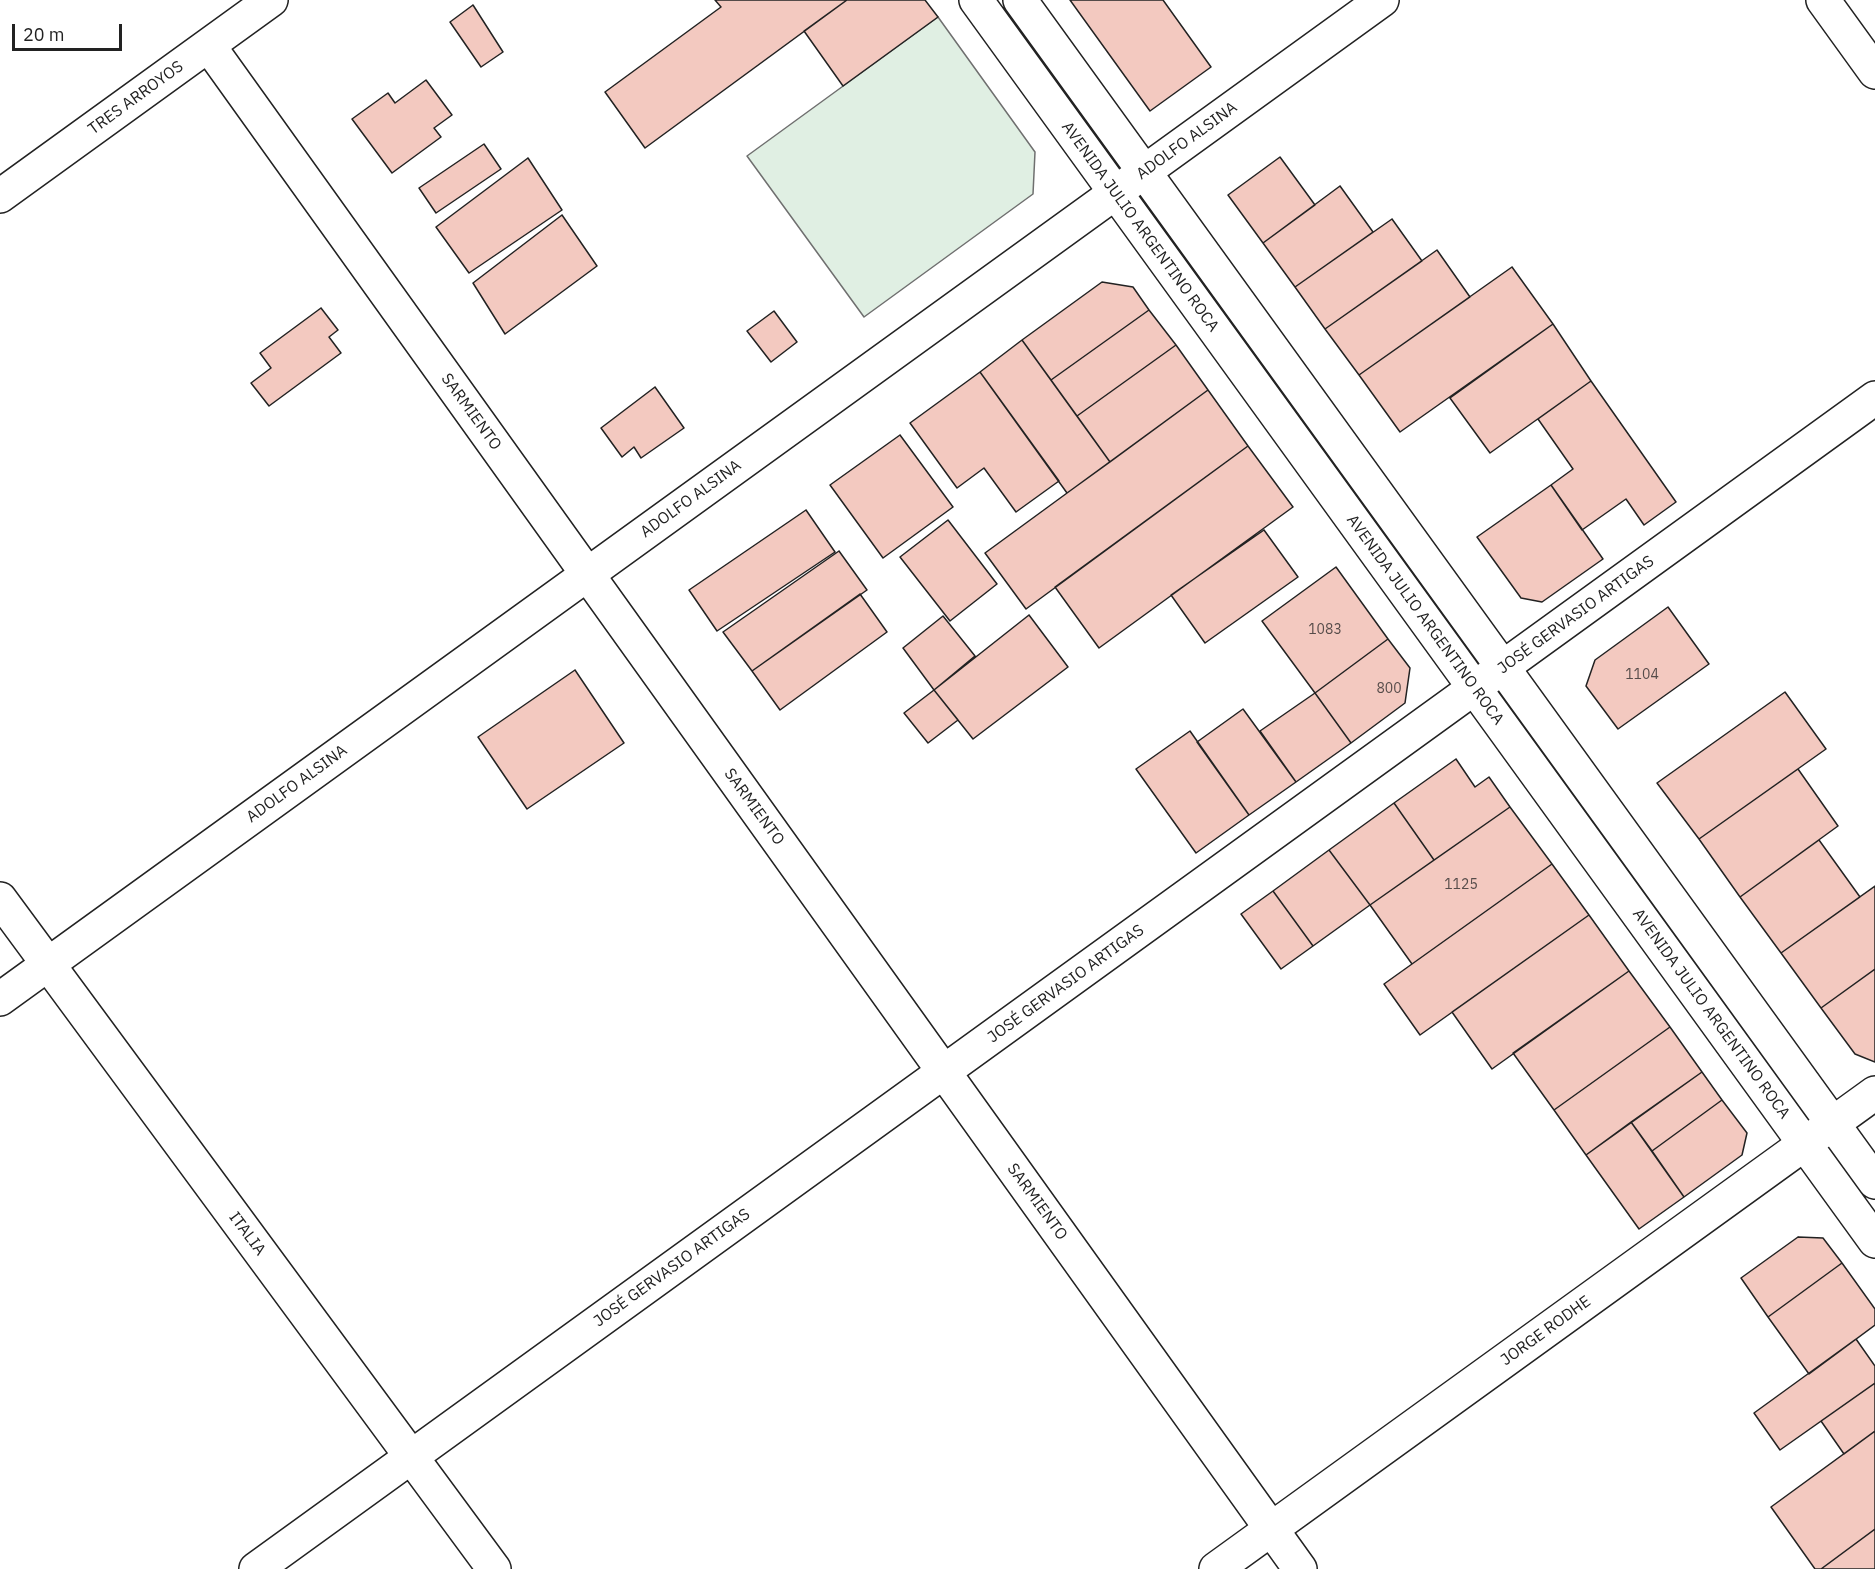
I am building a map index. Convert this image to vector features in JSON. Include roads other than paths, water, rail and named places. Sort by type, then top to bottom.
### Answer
[{"type":"street","name":"TRES ARROYOS","points":[[0,196],[271,0]]},
{"type":"street","name":"AVENIDA JULIO ARGENTINO ROCA","points":[[976,0],[1875,1241]]},
{"type":"street","name":"AVENIDA JULIO ARGENTINO ROCA","points":[[1020,0],[1875,1182]]},
{"type":"street","name":"ADOLFO ALSINA","points":[[0,999],[1382,0]]},
{"type":"street","points":[[1822,0],[1875,72]]},
{"type":"street","name":"SARMIENTO","points":[[209,46],[1300,1569]]},
{"type":"street","name":"JOSÉ GERVASIO ARTIGAS","points":[[256,1569],[1875,398]]},
{"type":"street","name":"ITALIA","points":[[0,899],[494,1569]]},
{"type":"street","name":"JORGE RODHE","points":[[1216,1569],[1875,1094]]}]
